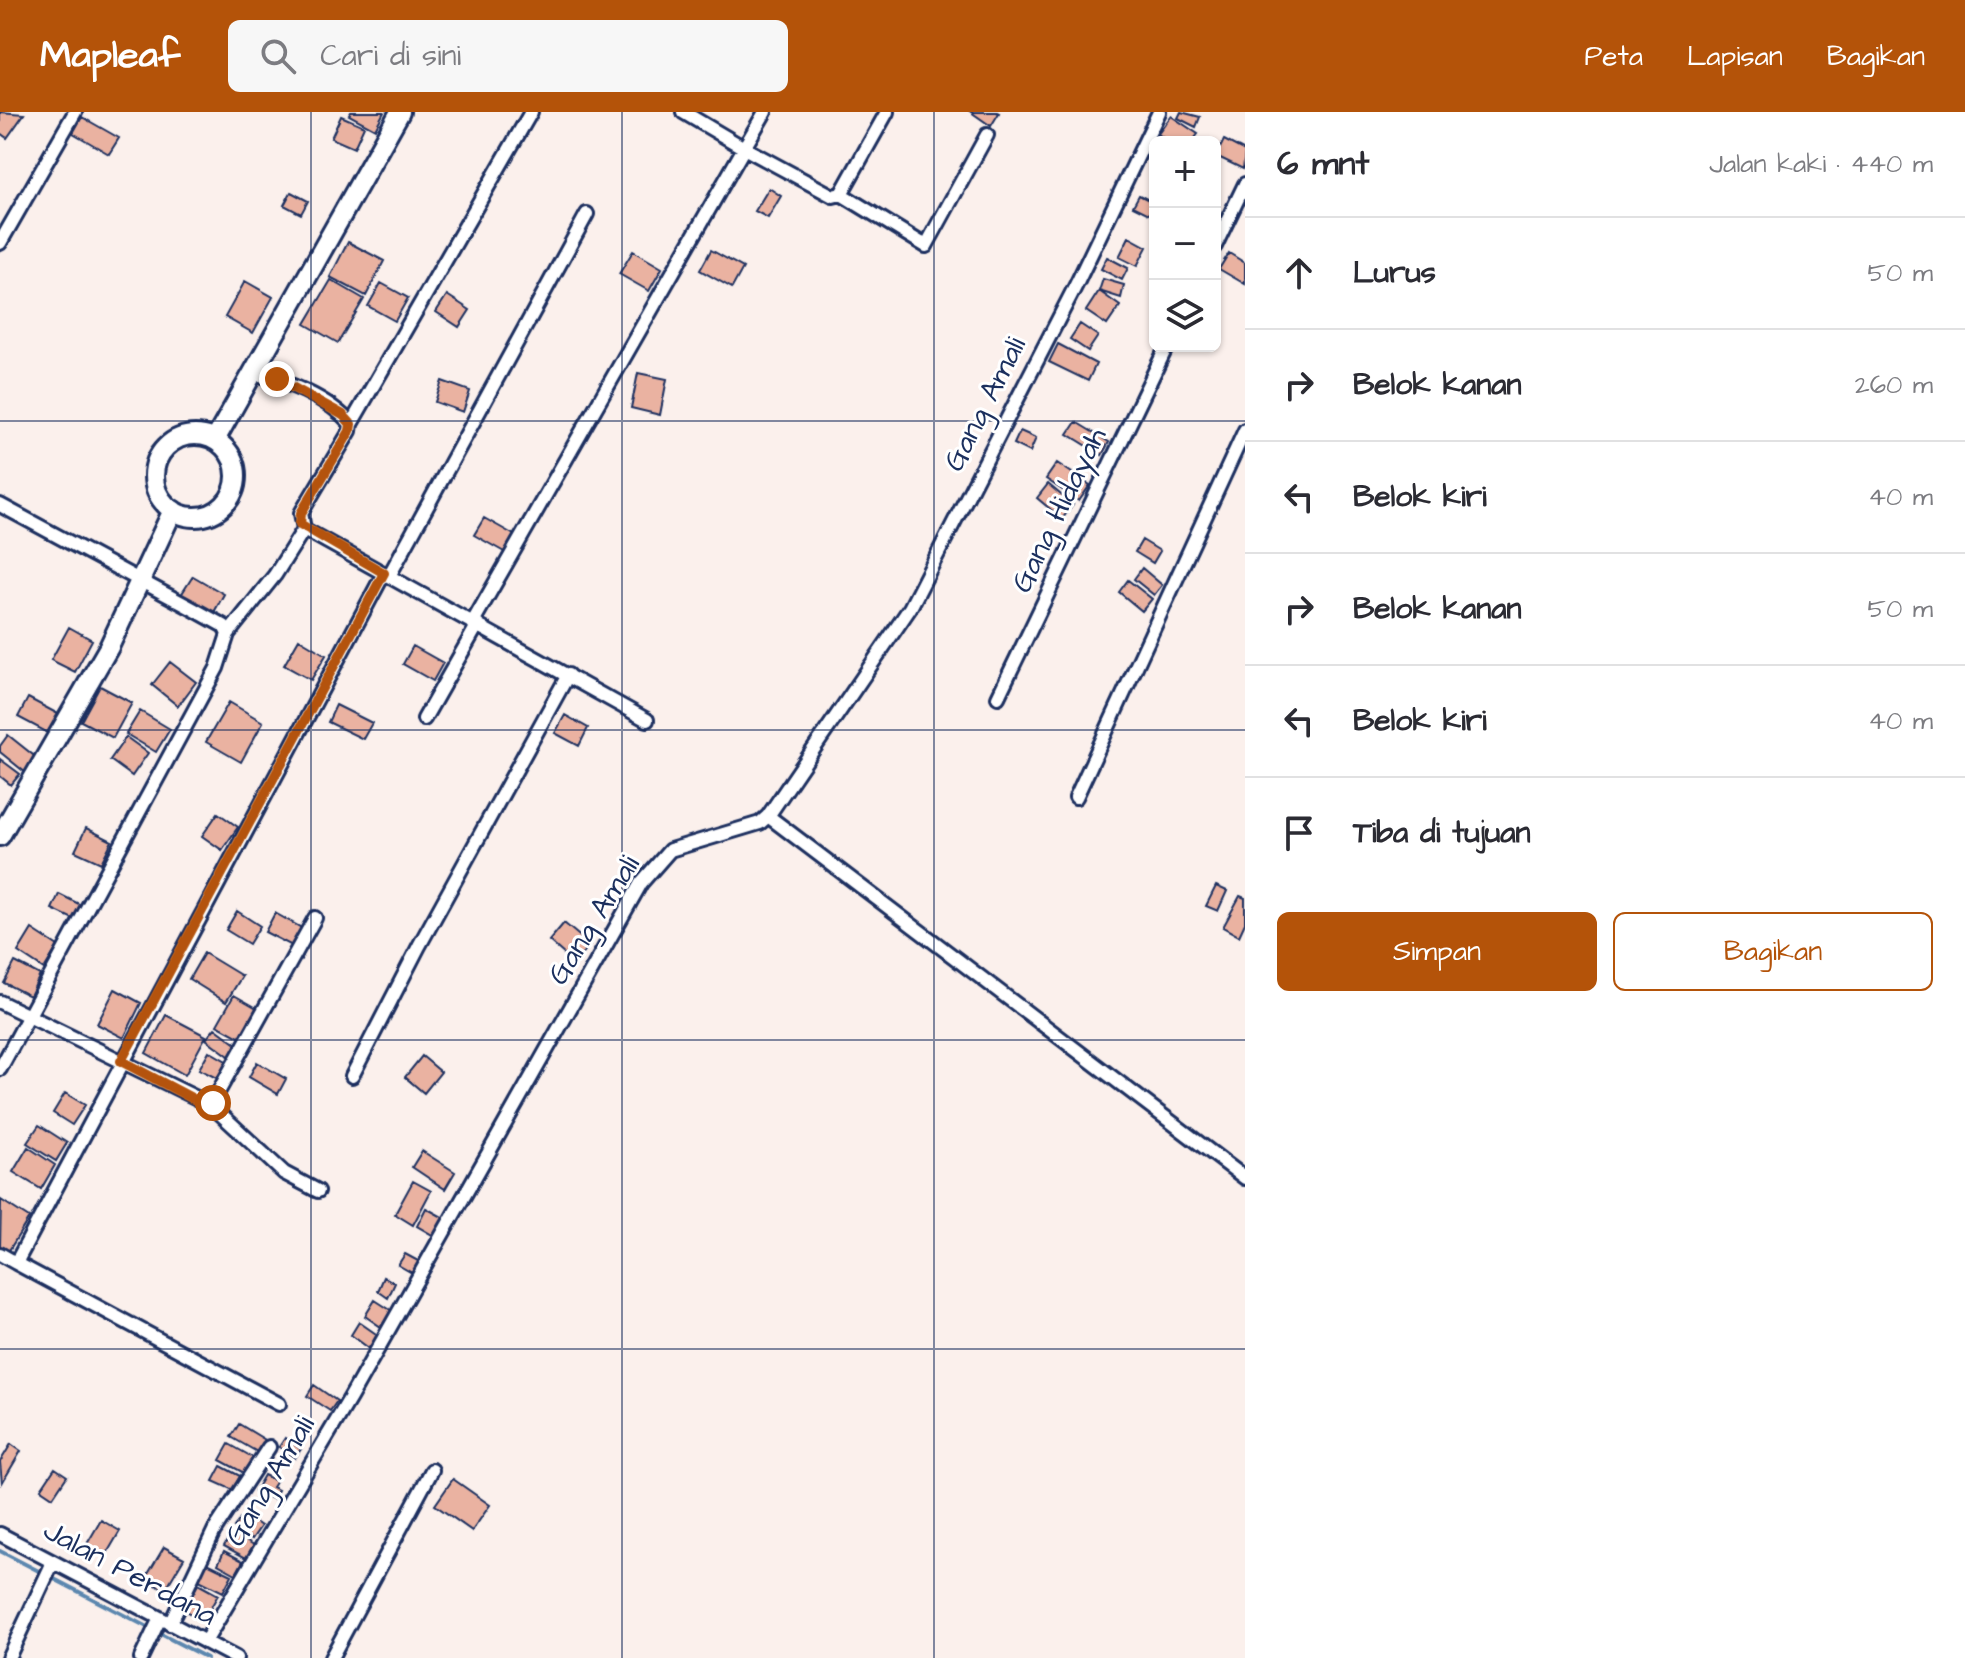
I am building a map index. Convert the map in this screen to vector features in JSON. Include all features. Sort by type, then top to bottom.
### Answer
[{"type":"street","points":[[0,243],[75,112]]},
{"type":"street","points":[[215,440],[400,112]]},
{"type":"street","points":[[531,112],[301,513],[300,524],[647,720]]},
{"type":"street","points":[[683,112],[824,194],[841,194],[926,246],[987,135]]},
{"type":"street","points":[[424,719],[765,112]]},
{"type":"street","points":[[841,194],[887,112]]},
{"type":"street","name":"Gang Amali","points":[[205,1642],[350,1398],[641,883],[670,850],[760,823],[768,816],[910,608],[1077,283],[1159,112]]},
{"type":"street","points":[[1221,234],[1245,184]]},
{"type":"street","points":[[16,1263],[121,1061],[386,574],[587,214]]},
{"type":"street","name":"Gang Hidayah","points":[[998,697],[1164,352]]},
{"type":"street","points":[[252,373],[277,379],[301,391],[343,415],[351,424]]},
{"type":"street","points":[[1076,797],[1245,430]]},
{"type":"street","points":[[200,435],[215,440],[227,450],[235,465],[236,481],[230,497],[219,509],[204,516],[188,517],[173,510],[162,500],[155,485],[155,470],[160,455],[170,443],[184,436],[200,435]]},
{"type":"street","points":[[0,505],[224,626],[228,634]]},
{"type":"street","points":[[0,836],[109,647],[173,510]]},
{"type":"street","points":[[0,1069],[217,668],[228,634],[275,575],[304,529]]},
{"type":"street","points":[[352,1076],[426,932],[568,675]]},
{"type":"street","points":[[768,816],[1245,1178]]},
{"type":"street","points":[[211,1105],[315,918]]},
{"type":"street","points":[[0,1002],[211,1105],[284,1173],[318,1191]]},
{"type":"street","points":[[0,1254],[279,1404]]},
{"type":"street","points":[[141,1658],[214,1531],[269,1447]]},
{"type":"street","points":[[331,1658],[432,1470]]},
{"type":"street","name":"Jalan Perdana","points":[[0,1534],[236,1658]]},
{"type":"street","points":[[8,1658],[52,1564]]},
{"type":"building","points":[[0,112],[24,114],[7,138],[0,133]]},
{"type":"building","points":[[351,112],[384,112],[375,129],[349,115]]},
{"type":"building","points":[[971,112],[997,112],[999,113],[991,126]]},
{"type":"building","points":[[1181,112],[1200,117],[1196,127],[1178,118]]},
{"type":"building","points":[[341,116],[364,126],[354,148],[331,138]]},
{"type":"building","points":[[1171,116],[1198,134],[1161,136],[1158,134]]},
{"type":"building","points":[[82,117],[119,138],[109,154],[73,133]]},
{"type":"building","points":[[1224,140],[1245,151],[1243,169],[1221,158]]},
{"type":"building","points":[[769,188],[781,196],[768,218],[755,211]]},
{"type":"building","points":[[291,192],[308,201],[301,214],[284,205]]},
{"type":"building","points":[[1139,195],[1149,200],[1149,214],[1133,206]]},
{"type":"building","points":[[1129,237],[1147,247],[1137,266],[1119,257]]},
{"type":"building","points":[[348,242],[384,261],[366,296],[330,277]]},
{"type":"building","points":[[711,250],[743,268],[732,288],[700,270]]},
{"type":"building","points":[[633,251],[662,268],[649,291],[619,274]]},
{"type":"building","points":[[1229,253],[1245,263],[1245,284],[1221,270]]},
{"type":"building","points":[[1107,257],[1128,268],[1122,280],[1101,269]]},
{"type":"building","points":[[1103,279],[1124,285],[1121,298],[1099,291]]},
{"type":"building","points":[[331,280],[364,299],[338,343],[305,324]]},
{"type":"building","points":[[245,281],[273,297],[253,333],[225,317]]},
{"type":"building","points":[[381,283],[408,298],[395,321],[368,306]]},
{"type":"building","points":[[1099,291],[1120,306],[1107,325],[1086,311]]},
{"type":"building","points":[[447,295],[470,310],[459,327],[436,312]]},
{"type":"building","points":[[1080,324],[1098,336],[1088,351],[1070,339]]},
{"type":"building","points":[[1058,344],[1096,364],[1088,381],[1049,362]]},
{"type":"building","points":[[638,373],[667,379],[660,415],[631,408]]},
{"type":"building","points":[[442,381],[470,391],[463,412],[435,402]]},
{"type":"building","points":[[1076,422],[1109,442],[1102,455],[1068,434]]},
{"type":"building","points":[[1020,431],[1036,438],[1030,452],[1014,444]]},
{"type":"building","points":[[1057,463],[1090,485],[1079,501],[1046,479]]},
{"type":"building","points":[[1048,484],[1073,505],[1062,519],[1037,498]]},
{"type":"building","points":[[484,518],[516,536],[506,553],[474,535]]},
{"type":"building","points":[[1142,540],[1160,551],[1153,563],[1135,552]]},
{"type":"building","points":[[1142,568],[1162,585],[1154,595],[1134,579]]},
{"type":"building","points":[[193,576],[224,594],[213,614],[181,595]]},
{"type":"building","points":[[1128,580],[1152,599],[1142,611],[1119,592]]},
{"type":"building","points":[[69,627],[92,640],[75,672],[51,660]]},
{"type":"building","points":[[299,639],[326,655],[311,680],[284,665]]},
{"type":"building","points":[[413,646],[443,663],[433,681],[403,664]]},
{"type":"building","points":[[170,662],[196,682],[178,706],[152,685]]},
{"type":"building","points":[[100,686],[132,703],[113,738],[81,721]]},
{"type":"building","points":[[28,698],[60,715],[50,734],[18,717]]},
{"type":"building","points":[[229,702],[263,722],[241,762],[206,742]]},
{"type":"building","points":[[336,705],[372,723],[363,739],[328,722]]},
{"type":"building","points":[[140,711],[170,729],[156,752],[126,734]]},
{"type":"building","points":[[565,715],[588,728],[579,746],[555,733]]},
{"type":"building","points":[[8,735],[38,759],[26,773],[0,752],[0,746]]},
{"type":"building","points":[[126,737],[148,753],[132,776],[110,760]]},
{"type":"building","points":[[0,759],[20,774],[11,785],[0,776]]},
{"type":"building","points":[[218,813],[238,827],[222,850],[202,836]]},
{"type":"building","points":[[86,828],[112,841],[101,863],[75,851]]},
{"type":"building","points":[[1216,886],[1227,891],[1218,911],[1206,906]]},
{"type":"building","points":[[59,894],[81,905],[75,920],[52,909]]},
{"type":"building","points":[[1240,896],[1245,898],[1245,923],[1239,936],[1223,927]]},
{"type":"building","points":[[237,911],[260,926],[249,944],[226,930]]},
{"type":"building","points":[[275,913],[305,930],[296,948],[265,932]]},
{"type":"building","points":[[564,923],[590,945],[574,963],[549,941]]},
{"type":"building","points":[[32,929],[58,946],[44,969],[18,952]]},
{"type":"building","points":[[204,953],[242,976],[226,1002],[189,979]]},
{"type":"building","points":[[15,962],[40,975],[30,996],[4,983]]},
{"type":"building","points":[[115,989],[141,1003],[124,1038],[97,1024]]},
{"type":"building","points":[[234,995],[262,1011],[246,1041],[217,1025]]},
{"type":"building","points":[[166,1015],[206,1036],[185,1075],[146,1053]]},
{"type":"building","points":[[215,1028],[242,1048],[233,1059],[206,1039]]},
{"type":"building","points":[[209,1051],[233,1065],[224,1082],[199,1069]]},
{"type":"building","points":[[422,1056],[441,1072],[424,1093],[405,1077]]},
{"type":"building","points":[[257,1062],[286,1079],[278,1094],[249,1077]]},
{"type":"building","points":[[65,1093],[85,1105],[72,1125],[53,1113]]},
{"type":"building","points":[[39,1125],[67,1143],[56,1161],[27,1143]]},
{"type":"building","points":[[28,1147],[55,1165],[41,1189],[13,1172]]},
{"type":"building","points":[[422,1151],[455,1172],[445,1189],[412,1167]]},
{"type":"building","points":[[413,1181],[431,1191],[413,1225],[395,1214]]},
{"type":"building","points":[[1,1200],[29,1218],[8,1252],[0,1247]]},
{"type":"building","points":[[426,1208],[446,1219],[436,1237],[417,1226]]},
{"type":"building","points":[[405,1254],[420,1262],[414,1274],[398,1265]]},
{"type":"building","points":[[384,1277],[395,1283],[388,1298],[378,1291]]},
{"type":"building","points":[[375,1300],[392,1311],[381,1327],[365,1316]]},
{"type":"building","points":[[359,1322],[379,1336],[370,1349],[351,1335]]},
{"type":"building","points":[[314,1385],[337,1401],[330,1411],[307,1396]]},
{"type":"building","points":[[239,1424],[267,1441],[259,1453],[231,1437]]},
{"type":"building","points":[[285,1438],[301,1449],[295,1458],[279,1447]]},
{"type":"building","points":[[11,1444],[21,1451],[2,1483],[0,1462]]},
{"type":"building","points":[[229,1444],[254,1458],[244,1473],[220,1460]]},
{"type":"building","points":[[221,1466],[240,1476],[233,1490],[213,1481]]},
{"type":"building","points":[[55,1468],[67,1476],[53,1497],[41,1489]]},
{"type":"building","points":[[264,1475],[276,1481],[272,1487],[278,1490],[273,1499],[255,1491]]},
{"type":"building","points":[[453,1479],[490,1505],[472,1531],[435,1505]]},
{"type":"building","points":[[244,1514],[261,1526],[252,1539],[234,1527]]},
{"type":"building","points":[[101,1520],[120,1531],[106,1555],[87,1544]]},
{"type":"building","points":[[232,1532],[254,1545],[246,1558],[224,1546]]},
{"type":"building","points":[[164,1547],[184,1558],[165,1590],[145,1579]]},
{"type":"building","points":[[224,1551],[243,1561],[236,1574],[218,1564]]},
{"type":"building","points":[[203,1561],[232,1575],[223,1592],[195,1578]]},
{"type":"building","points":[[198,1584],[218,1595],[203,1621],[184,1610]]},
{"type":"waterway","points":[[0,1551],[207,1658]]},
{"type":"route","points":[[213,1103],[199,1102],[121,1061],[384,573],[300,524],[301,513],[313,489],[350,431],[351,424],[343,415],[277,379]]}]
